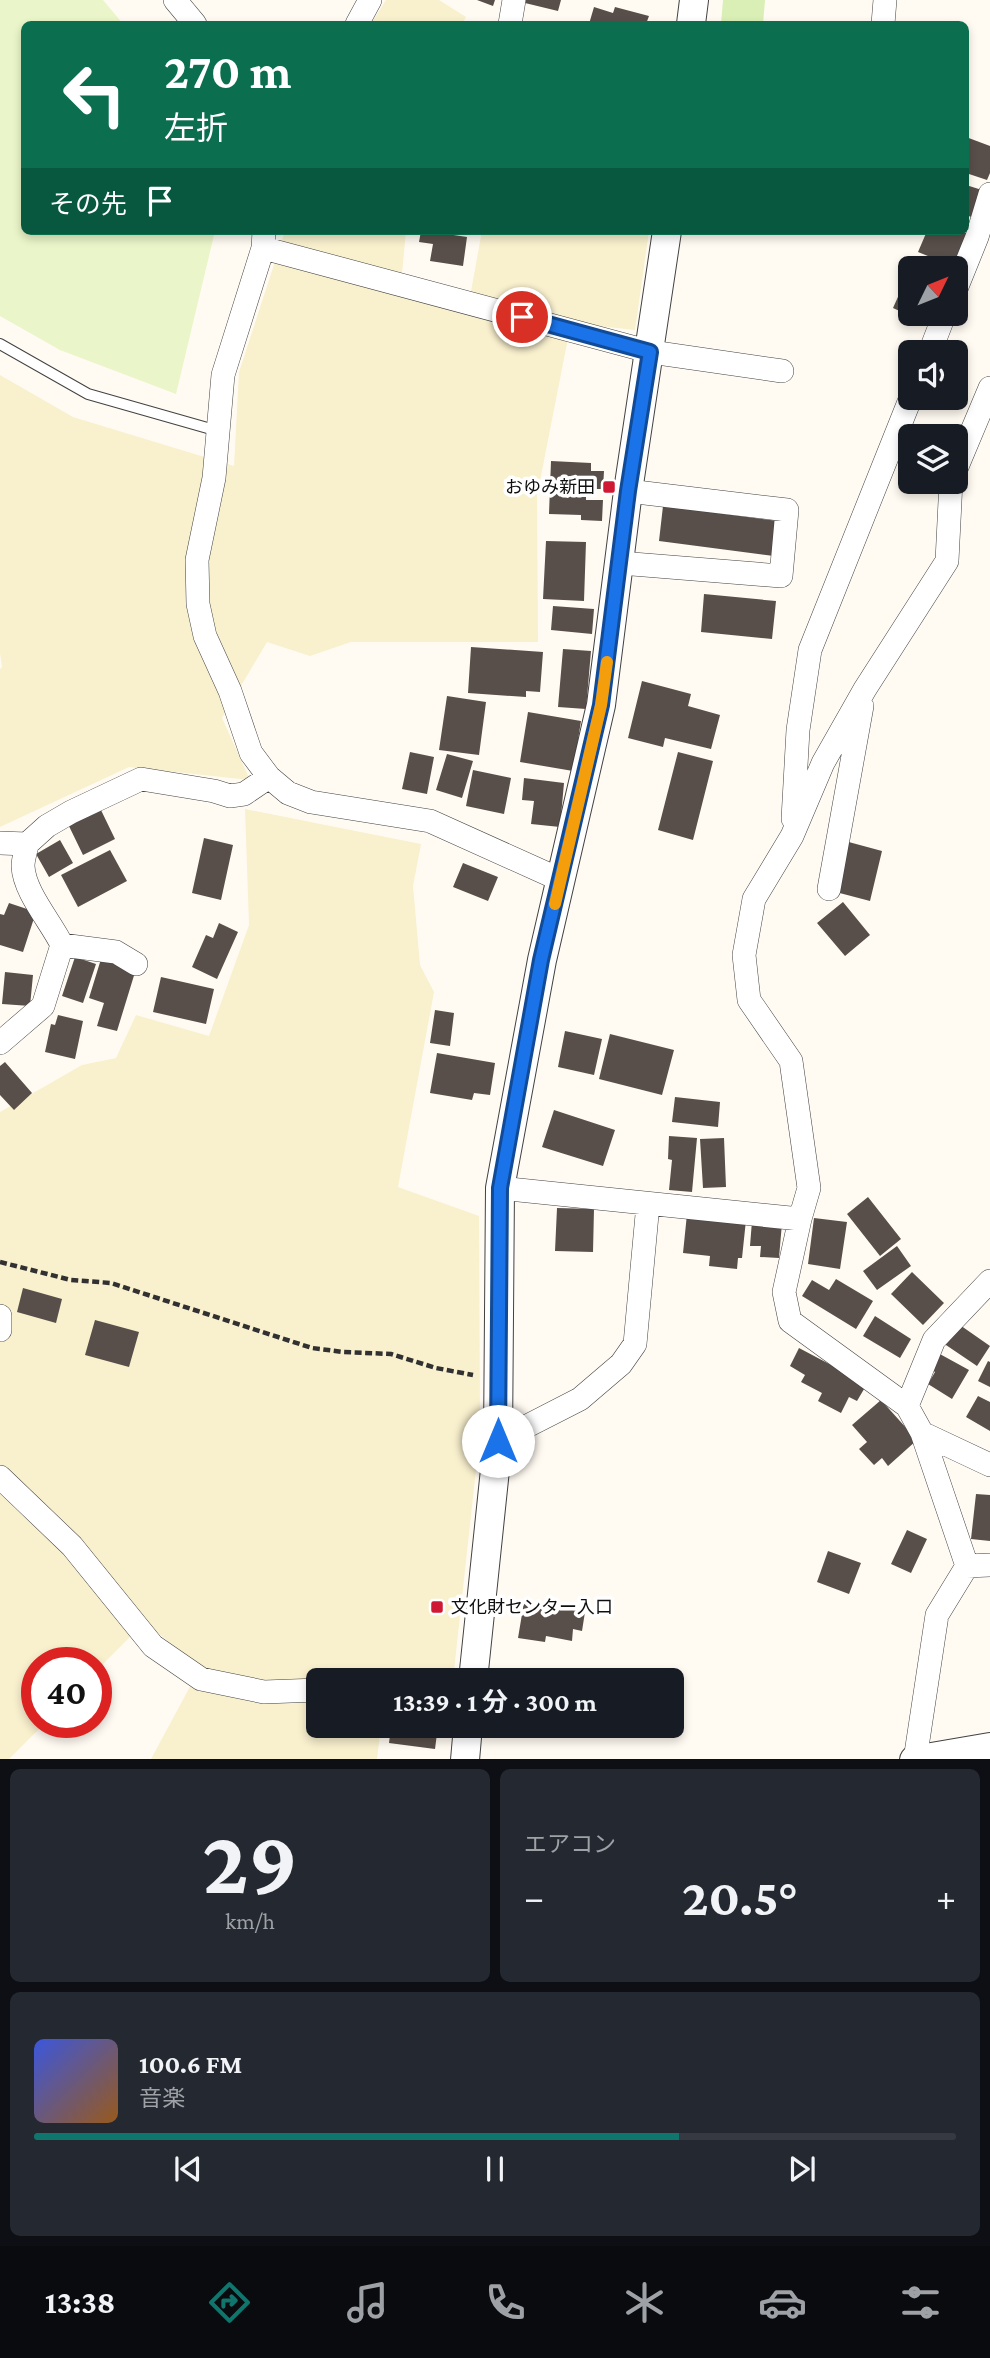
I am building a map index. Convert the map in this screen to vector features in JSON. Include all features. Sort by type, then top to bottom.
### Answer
[{"type":"street","points":[[175,0],[192,21]]},
{"type":"street","points":[[359,21],[370,0]]},
{"type":"street","points":[[510,21],[514,0]]},
{"type":"street","points":[[691,21],[694,0]]},
{"type":"street","points":[[883,21],[885,0]]},
{"type":"street","points":[[968,259],[990,194]]},
{"type":"street","points":[[474,1668],[498,1441],[500,1188],[541,960],[601,705],[628,491],[666,235]]},
{"type":"street","points":[[561,880],[430,821],[311,802],[288,793],[269,777],[251,753],[230,691],[205,636],[198,604],[197,560],[214,478],[223,375],[264,240],[650,352],[782,371]]},
{"type":"street","points":[[968,440],[990,388]]},
{"type":"street","points":[[792,836],[798,730],[810,650],[906,410]]},
{"type":"street","points":[[620,563],[781,576],[787,510],[628,491]]},
{"type":"street","points":[[950,494],[947,561],[865,689],[823,763],[792,836],[754,899],[744,955],[749,1000],[791,1061],[810,1188],[800,1220],[785,1292],[790,1321],[906,1406],[922,1433],[979,1565],[937,1615],[915,1759],[990,1747]]},
{"type":"street","points":[[829,889],[865,689]]},
{"type":"street","points":[[0,1044],[43,1006],[62,945],[54,927],[33,897],[23,867],[27,844],[47,826],[71,812],[141,779],[230,796],[244,794],[269,777]]},
{"type":"street","points":[[0,843],[27,844]]},
{"type":"street","points":[[62,945],[116,952],[136,964]]},
{"type":"street","points":[[500,1188],[800,1220]]},
{"type":"street","points":[[498,1441],[580,1399],[621,1364],[635,1344],[648,1204]]},
{"type":"street","points":[[906,1406],[934,1340],[990,1281]]},
{"type":"street","points":[[0,1316],[0,1330]]},
{"type":"street","points":[[922,1433],[990,1465]]},
{"type":"street","points":[[0,1477],[72,1546],[153,1646],[201,1679],[264,1692],[306,1690]]},
{"type":"street","points":[[465,1759],[467,1738]]},
{"type":"lane","points":[[0,344],[88,394],[218,431]]},
{"type":"path","points":[[0,1262],[71,1280],[111,1283],[312,1348],[391,1354],[436,1368],[498,1379]]},
{"type":"shaded area","points":[[386,0],[439,0],[466,17],[464,21],[373,21]]},
{"type":"shaded area","points":[[284,235],[406,235],[400,295],[467,313],[481,235],[648,235],[635,330],[571,323],[537,496],[538,642],[351,642],[310,656],[267,642],[222,718],[250,780],[129,767],[0,827],[0,375],[73,417],[234,466],[239,372]]},
{"type":"shaded area","points":[[245,809],[421,844],[413,886],[420,965],[434,992],[398,1187],[479,1216],[480,1433],[454,1668],[306,1668],[306,1738],[380,1738],[377,1759],[151,1759],[200,1668],[145,1622],[112,1655],[112,1647],[21,1647],[21,1738],[30,1738],[9,1759],[0,1759],[0,1112],[82,1065],[116,1058],[136,1015],[209,1036],[249,925]]},
{"type":"green space","points":[[0,0],[103,0],[120,21],[21,21],[21,235],[214,235],[176,394],[60,350],[0,316]]},
{"type":"green space","points":[[723,0],[765,0],[763,21],[721,21]]},
{"type":"building","points":[[477,0],[495,0],[493,6]]},
{"type":"building","points":[[525,0],[561,0],[558,11],[525,3]]},
{"type":"building","points":[[594,7],[613,13],[615,7],[649,16],[647,21],[590,21]]},
{"type":"building","points":[[969,138],[990,146],[990,173],[987,180],[969,174]]},
{"type":"building","points":[[969,186],[982,190],[974,218],[969,216]]},
{"type":"building","points":[[420,235],[467,237],[463,266],[430,261],[433,244],[419,242]]},
{"type":"building","points":[[925,235],[967,235],[959,256],[928,256],[918,252]]},
{"type":"building","points":[[898,297],[898,310],[893,308]]},
{"type":"building","points":[[551,461],[591,463],[591,471],[604,471],[603,489],[586,489],[586,500],[603,500],[602,521],[581,520],[581,515],[549,514]]},
{"type":"building","points":[[663,506],[778,521],[774,556],[659,541]]},
{"type":"building","points":[[546,541],[586,542],[584,601],[543,599]]},
{"type":"building","points":[[704,594],[776,601],[772,639],[701,632]]},
{"type":"building","points":[[553,606],[594,609],[592,634],[551,630]]},
{"type":"building","points":[[471,647],[543,652],[540,692],[526,691],[526,697],[468,693]]},
{"type":"building","points":[[563,649],[591,651],[586,709],[558,707]]},
{"type":"building","points":[[642,681],[691,694],[688,706],[720,715],[711,749],[665,738],[663,747],[628,738]]},
{"type":"building","points":[[447,696],[486,702],[479,755],[439,750]]},
{"type":"building","points":[[528,712],[581,721],[573,771],[520,762]]},
{"type":"building","points":[[410,752],[434,757],[427,794],[402,789]]},
{"type":"building","points":[[678,752],[713,761],[693,840],[658,830]]},
{"type":"building","points":[[447,754],[473,761],[462,798],[436,790]]},
{"type":"building","points":[[473,770],[511,778],[504,814],[466,806]]},
{"type":"building","points":[[524,778],[564,783],[560,827],[531,824],[534,801],[522,800]]},
{"type":"building","points":[[99,806],[115,839],[83,855],[67,822]]},
{"type":"building","points":[[204,838],[233,845],[221,900],[192,893]]},
{"type":"building","points":[[60,840],[73,863],[49,877],[36,854]]},
{"type":"building","points":[[845,841],[882,851],[870,901],[832,891]]},
{"type":"building","points":[[110,850],[127,881],[78,907],[61,875]]},
{"type":"building","points":[[463,863],[498,877],[488,901],[453,887]]},
{"type":"building","points":[[843,902],[870,935],[845,956],[817,923]]},
{"type":"building","points":[[9,903],[36,912],[23,952],[0,945],[0,914],[4,915]]},
{"type":"building","points":[[219,923],[238,932],[217,979],[192,967],[206,935],[213,938]]},
{"type":"building","points":[[75,957],[96,964],[83,1003],[62,996]]},
{"type":"building","points":[[101,959],[136,969],[117,1031],[97,1026],[104,1003],[89,998]]},
{"type":"building","points":[[5,972],[33,975],[30,1006],[2,1004]]},
{"type":"building","points":[[161,977],[214,989],[206,1024],[153,1012]]},
{"type":"building","points":[[435,1010],[454,1013],[450,1046],[430,1043]]},
{"type":"building","points":[[58,1015],[83,1021],[75,1059],[45,1052],[51,1024],[55,1025]]},
{"type":"building","points":[[565,1031],[602,1039],[594,1075],[558,1067]]},
{"type":"building","points":[[610,1034],[674,1050],[662,1095],[599,1079]]},
{"type":"building","points":[[437,1053],[495,1063],[490,1095],[474,1093],[472,1100],[430,1093]]},
{"type":"building","points":[[5,1062],[32,1093],[14,1110],[0,1095],[0,1066]]},
{"type":"building","points":[[675,1097],[720,1102],[718,1127],[672,1122]]},
{"type":"building","points":[[554,1110],[615,1130],[603,1166],[542,1147]]},
{"type":"building","points":[[669,1136],[697,1138],[692,1192],[669,1190],[672,1160],[668,1159]]},
{"type":"building","points":[[724,1138],[726,1187],[703,1188],[700,1139]]},
{"type":"building","points":[[868,1197],[901,1239],[880,1256],[847,1214]]},
{"type":"building","points":[[557,1208],[594,1209],[593,1252],[555,1251]]},
{"type":"building","points":[[687,1214],[746,1220],[742,1258],[738,1258],[737,1269],[709,1266],[710,1256],[683,1253]]},
{"type":"building","points":[[814,1218],[847,1222],[840,1269],[808,1264]]},
{"type":"building","points":[[752,1221],[782,1223],[779,1258],[760,1257],[761,1246],[750,1246]]},
{"type":"building","points":[[897,1246],[911,1266],[877,1290],[863,1271]]},
{"type":"building","points":[[912,1272],[944,1303],[923,1325],[891,1294]]},
{"type":"building","points":[[836,1279],[873,1301],[856,1329],[802,1296],[812,1280],[829,1290]]},
{"type":"building","points":[[23,1288],[62,1299],[56,1323],[17,1312]]},
{"type":"building","points":[[875,1316],[911,1339],[900,1358],[863,1336]]},
{"type":"building","points":[[95,1320],[139,1332],[129,1367],[85,1355]]},
{"type":"building","points":[[957,1323],[990,1346],[977,1366],[943,1343]]},
{"type":"building","points":[[799,1348],[867,1384],[857,1401],[849,1397],[841,1413],[818,1401],[822,1393],[801,1382],[805,1375],[790,1366]]},
{"type":"building","points":[[938,1353],[969,1370],[952,1399],[928,1384],[935,1372],[929,1368]]},
{"type":"building","points":[[988,1361],[990,1362],[990,1387],[978,1381]]},
{"type":"building","points":[[978,1396],[990,1402],[990,1431],[966,1417]]},
{"type":"building","points":[[881,1400],[917,1440],[888,1466],[882,1458],[874,1465],[859,1449],[867,1442],[852,1425]]},
{"type":"building","points":[[976,1494],[990,1495],[990,1541],[971,1539]]},
{"type":"building","points":[[907,1530],[927,1539],[911,1573],[891,1564]]},
{"type":"building","points":[[828,1551],[861,1563],[849,1594],[817,1582]]},
{"type":"building","points":[[524,1602],[585,1612],[582,1631],[573,1629],[572,1641],[546,1636],[545,1642],[518,1638]]},
{"type":"building","points":[[390,1738],[436,1738],[435,1749],[389,1743]]},
{"type":"slow traffic","points":[[555,904],[601,705],[607,662]]},
{"type":"place","name":"おゆみ新田","points":[[609,487]]},
{"type":"place","name":"文化財センター入口","points":[[437,1607]]},
{"type":"route","points":[[498,1441],[500,1188],[541,960],[601,705],[628,491],[650,352],[522,317]]}]
